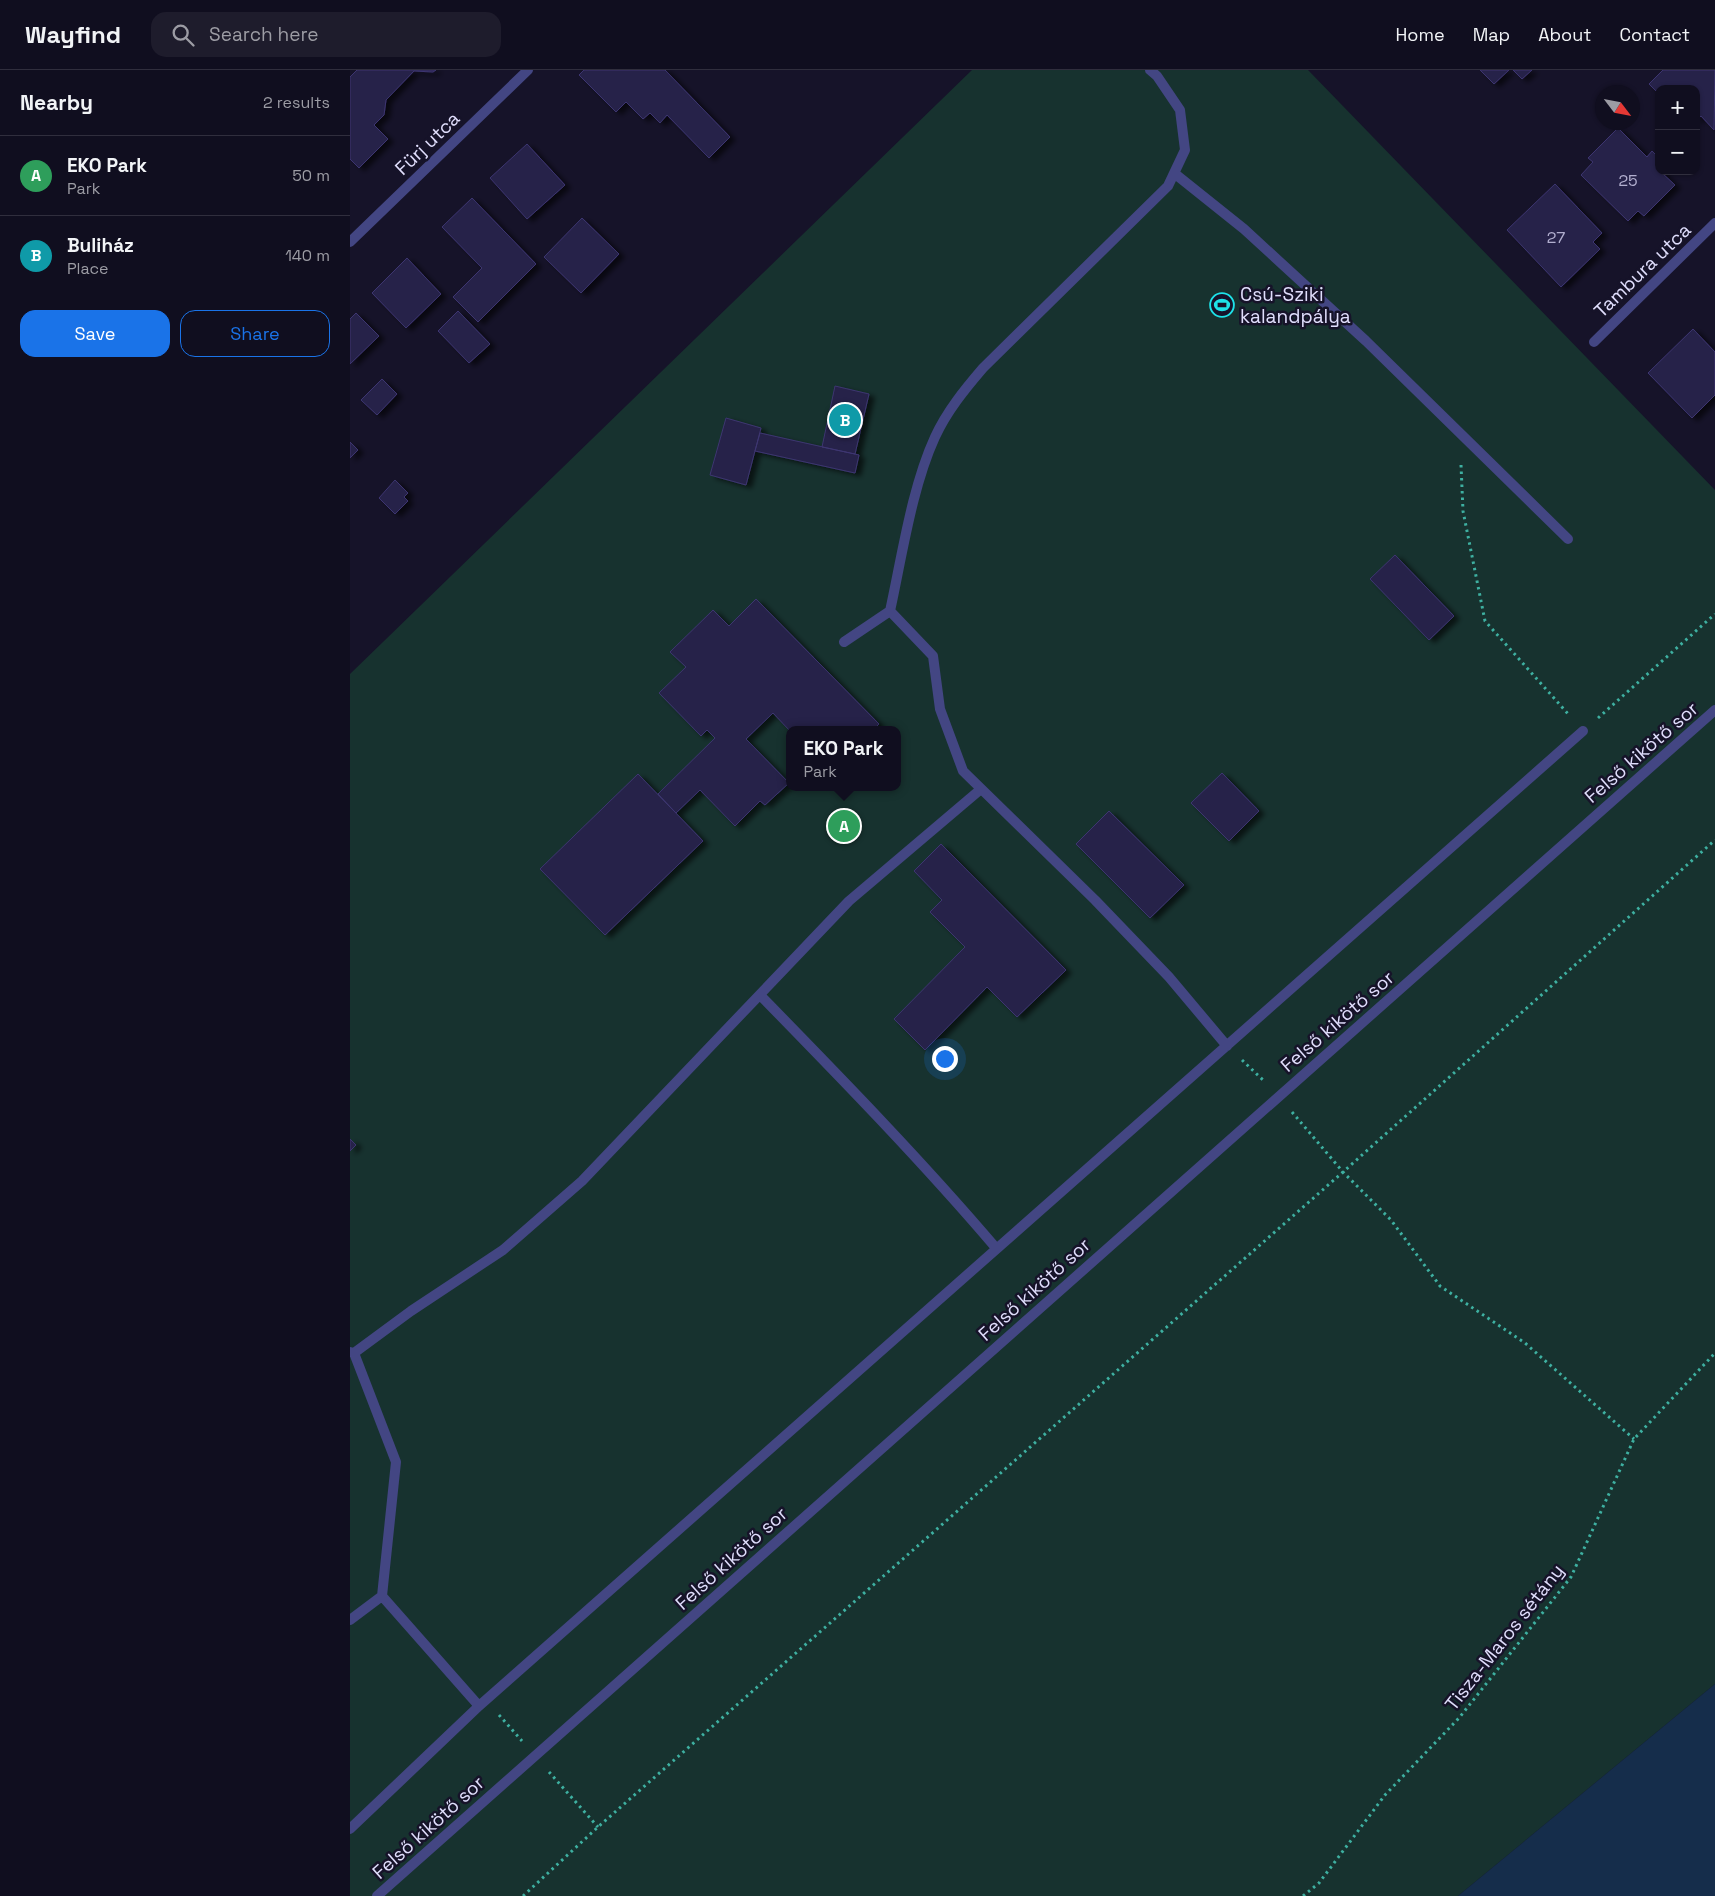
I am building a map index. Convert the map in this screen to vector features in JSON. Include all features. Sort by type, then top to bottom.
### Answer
[{"type":"street","name":"Fürj utca","points":[[350,242],[528,70]]},
{"type":"street","points":[[844,642],[890,611],[913,504],[935,437],[959,396],[983,368],[1168,186],[1185,150],[1180,110],[1157,76],[1150,70]]},
{"type":"street","points":[[1174,173],[1244,228],[1366,341],[1568,539]]},
{"type":"street","name":"Tambura utca","points":[[1594,342],[1715,223]]},
{"type":"street","points":[[890,611],[934,656],[940,710],[963,771],[1095,900],[1169,977],[1227,1046]]},
{"type":"street","name":"Felső kikötő sor","points":[[377,1896],[1715,710]]},
{"type":"street","points":[[350,1829],[482,1703],[1583,731]]},
{"type":"street","points":[[350,1620],[382,1596],[396,1462],[352,1352],[503,1250],[582,1181],[850,901],[981,790]]},
{"type":"street","points":[[760,996],[920,1160],[996,1248]]},
{"type":"street","points":[[382,1596],[482,1703]]},
{"type":"path","points":[[1459,432],[1463,512],[1484,620],[1520,663],[1583,731],[1715,614]]},
{"type":"path","points":[[523,1896],[598,1827],[1342,1172],[1715,840]]},
{"type":"path","points":[[1227,1046],[1279,1096],[1342,1172],[1391,1220],[1440,1286],[1525,1343],[1634,1439]]},
{"type":"path","name":"Tisza-Maros sétány","points":[[1303,1896],[1318,1883],[1385,1795],[1459,1718],[1571,1577],[1634,1439],[1715,1353]]},
{"type":"path","points":[[482,1703],[534,1755],[598,1827]]},
{"type":"green space","points":[[972,70],[1308,70],[1715,490],[1715,1684],[1458,1896],[350,1896],[350,674]]},
{"type":"water","points":[[1715,1684],[1715,1896],[1458,1896]]},
{"type":"building","points":[[357,70],[436,70],[433,72],[414,71],[386,100],[384,115],[374,125],[388,139],[359,168],[350,159],[350,77]]},
{"type":"building","points":[[584,70],[665,70],[730,137],[709,158],[667,115],[660,123],[650,113],[643,119],[626,102],[616,112],[579,75]]},
{"type":"building","points":[[1480,70],[1509,70],[1494,84]]},
{"type":"building","points":[[1513,70],[1532,70],[1522,79]]},
{"type":"building","points":[[1663,70],[1715,70],[1714,130],[1700,117],[1700,85],[1655,85],[1655,90],[1649,84]]},
{"type":"building","points":[[1616,130],[1620,130],[1647,157],[1652,151],[1655,154],[1655,175],[1664,175],[1675,185],[1644,216],[1638,211],[1628,221],[1581,175],[1593,162],[1588,158]]},
{"type":"building","points":[[527,144],[565,185],[527,219],[490,178]]},
{"type":"building","points":[[1555,184],[1602,233],[1593,242],[1600,249],[1561,287],[1507,230]]},
{"type":"building","points":[[472,198],[536,264],[478,322],[453,297],[482,268],[442,227]]},
{"type":"building","points":[[582,218],[619,254],[581,293],[544,257]]},
{"type":"building","points":[[407,258],[441,294],[406,328],[372,293]]},
{"type":"building","points":[[458,311],[490,344],[469,363],[438,331]]},
{"type":"building","points":[[356,313],[379,336],[350,364],[350,319]]},
{"type":"building","points":[[1693,329],[1715,352],[1715,395],[1692,418],[1648,373]]},
{"type":"building","points":[[382,379],[397,394],[377,415],[361,400]]},
{"type":"building","points":[[835,386],[869,394],[855,454],[822,447]]},
{"type":"building","points":[[726,418],[761,428],[746,485],[710,475]]},
{"type":"building","points":[[760,433],[859,455],[855,473],[755,451]]},
{"type":"building","points":[[350,442],[358,450],[350,458]]},
{"type":"building","points":[[395,480],[408,493],[404,497],[408,501],[395,514],[379,498]]},
{"type":"building","points":[[1395,555],[1454,616],[1429,640],[1370,579]]},
{"type":"building","points":[[756,599],[879,724],[877,726],[786,727],[773,713],[746,739],[786,780],[786,786],[765,805],[760,801],[735,826],[700,790],[676,813],[658,794],[715,738],[707,730],[701,736],[659,693],[686,667],[670,652],[713,610],[729,626]]},
{"type":"building","points":[[1222,773],[1259,811],[1229,841],[1191,803]]},
{"type":"building","points":[[638,774],[703,841],[605,935],[540,869]]},
{"type":"building","points":[[1109,811],[1184,885],[1150,918],[1076,844]]},
{"type":"building","points":[[941,844],[1066,970],[1017,1017],[987,987],[925,1050],[894,1019],[965,947],[930,912],[942,900],[914,871]]},
{"type":"building","points":[[350,1139],[356,1145],[350,1151]]},
{"type":"place","name":"Csú-Sziki kalandpálya","points":[[1222,305]]},
{"type":"place","name":"Buliház","points":[[845,420]]},
{"type":"place","name":"EKO Park","points":[[844,826]]}]
